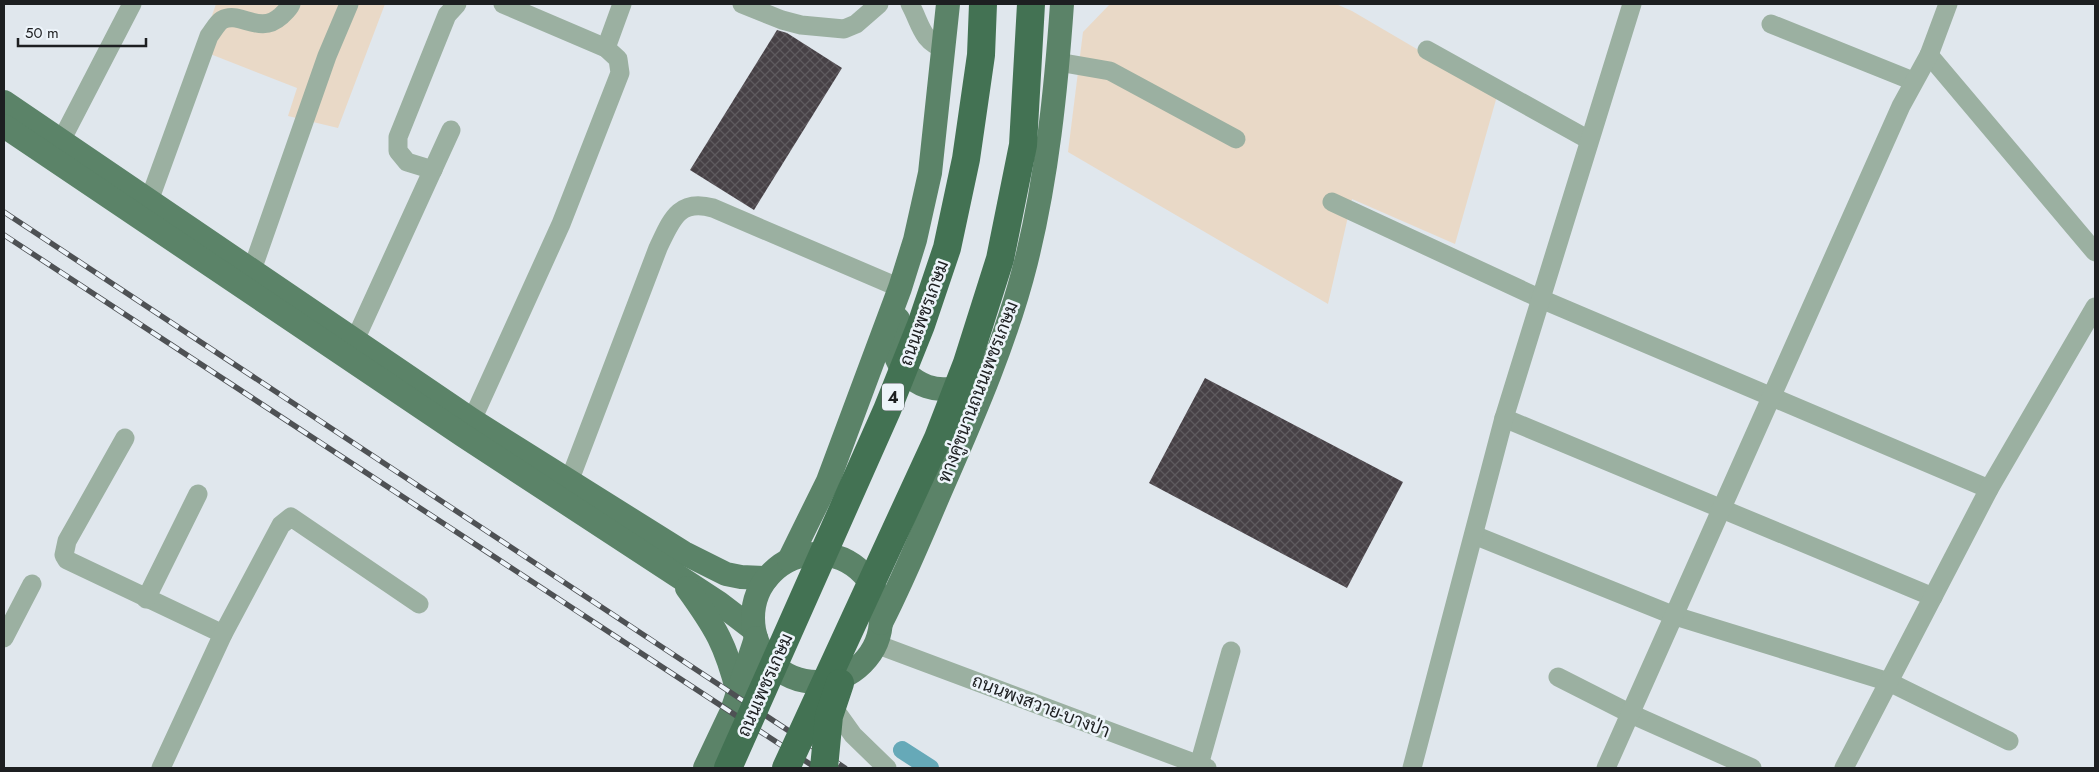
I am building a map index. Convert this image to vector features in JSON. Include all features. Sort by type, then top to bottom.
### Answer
[{"type":"highway","name":"ถนนเพชรเกษม","points":[[728,768],[887,410],[921,326],[947,248],[966,159],[981,55],[983,4]]},
{"type":"highway","points":[[824,768],[829,716],[846,664],[967,363],[1000,259],[1023,145],[1032,4]]},
{"type":"highway","points":[[786,768],[938,438]]},
{"type":"main road","name":"4","points":[[789,560],[828,481],[900,288],[915,240],[930,173],[945,49],[948,4]]},
{"type":"main road","name":"ทางคู่ขนานถนนเพชรเกษม","points":[[874,643],[960,446],[999,349],[1026,262],[1048,145],[1058,62],[1062,4]]},
{"type":"main road","points":[[4,102],[472,420],[710,567],[741,577],[767,578]]},
{"type":"main road","points":[[4,126],[464,436],[719,603],[755,634]]},
{"type":"main road","points":[[915,240],[894,340],[895,354],[901,367],[911,378],[923,386],[939,390],[955,388],[970,381],[981,369],[1026,262]]},
{"type":"main road","points":[[811,768],[874,643],[879,600],[869,580],[853,564],[833,555],[811,554],[789,560],[767,578],[758,593],[753,611],[755,634],[764,655],[777,669],[794,678],[813,682],[832,680],[849,673],[874,643]]},
{"type":"main road","points":[[680,579],[712,622],[721,639],[731,663],[738,694]]},
{"type":"main road","name":"ถนนเพชรเกษม","points":[[705,768],[738,694],[755,634]]},
{"type":"main road","points":[[834,721],[835,768]]},
{"type":"street","points":[[61,141],[132,4]]},
{"type":"street","points":[[149,201],[209,36],[222,20],[235,11],[260,25],[278,19],[291,4]]},
{"type":"street","points":[[252,270],[327,56],[349,4]]},
{"type":"street","points":[[433,170],[407,162],[398,151],[398,137],[447,15],[457,4]]},
{"type":"street","points":[[472,420],[561,224],[620,73],[618,60],[606,48],[503,4]]},
{"type":"street","points":[[606,48],[622,4]]},
{"type":"street","points":[[742,4],[782,20],[801,25],[844,29],[856,24],[879,4]]},
{"type":"street","points":[[910,4],[926,39],[934,45],[945,49]]},
{"type":"street","points":[[1412,768],[1504,418],[1632,4]]},
{"type":"street","points":[[1606,768],[1913,81],[1929,55],[1948,4]]},
{"type":"street","points":[[1771,24],[1913,81]]},
{"type":"street","points":[[1427,50],[1589,140]]},
{"type":"street","points":[[1929,55],[2095,252]]},
{"type":"street","points":[[1058,62],[1087,65],[1110,71],[1236,139]]},
{"type":"street","points":[[355,340],[451,130]]},
{"type":"street","points":[[1332,202],[1541,300],[1989,489]]},
{"type":"street","points":[[570,479],[658,248],[673,221],[684,208],[698,204],[712,208],[900,288]]},
{"type":"street","points":[[1844,768],[1989,489],[2095,307]]},
{"type":"street","points":[[1504,418],[1933,597]]},
{"type":"street","points":[[125,438],[67,541],[64,555],[67,560],[222,634]]},
{"type":"street","points":[[146,599],[198,494]]},
{"type":"street","points":[[161,768],[222,634],[281,525],[291,517],[419,604]]},
{"type":"street","points":[[1474,535],[1675,616],[1889,682],[2009,741]]},
{"type":"street","points":[[4,638],[32,584]]},
{"type":"street","name":"ถนนพงสวาย-บางป่า","points":[[874,643],[1203,767]]},
{"type":"street","points":[[1203,767],[1231,651]]},
{"type":"street","points":[[1558,677],[1631,714],[1752,768]]},
{"type":"street","points":[[834,721],[853,735],[887,768]]},
{"type":"shaded area","points":[[216,4],[385,4],[338,128],[288,116],[297,88],[200,50]]},
{"type":"shaded area","points":[[1110,4],[1336,4],[1352,11],[1497,96],[1455,244],[1352,199],[1328,304],[1068,152],[1083,32]]},
{"type":"building","points":[[777,30],[787,33],[842,68],[754,210],[690,170]]},
{"type":"building","points":[[1205,378],[1403,482],[1347,588],[1149,483]]},
{"type":"waterway","points":[[902,750],[930,768]]},
{"type":"railway","points":[[4,212],[845,768]]},
{"type":"railway","points":[[4,235],[816,768]]}]
